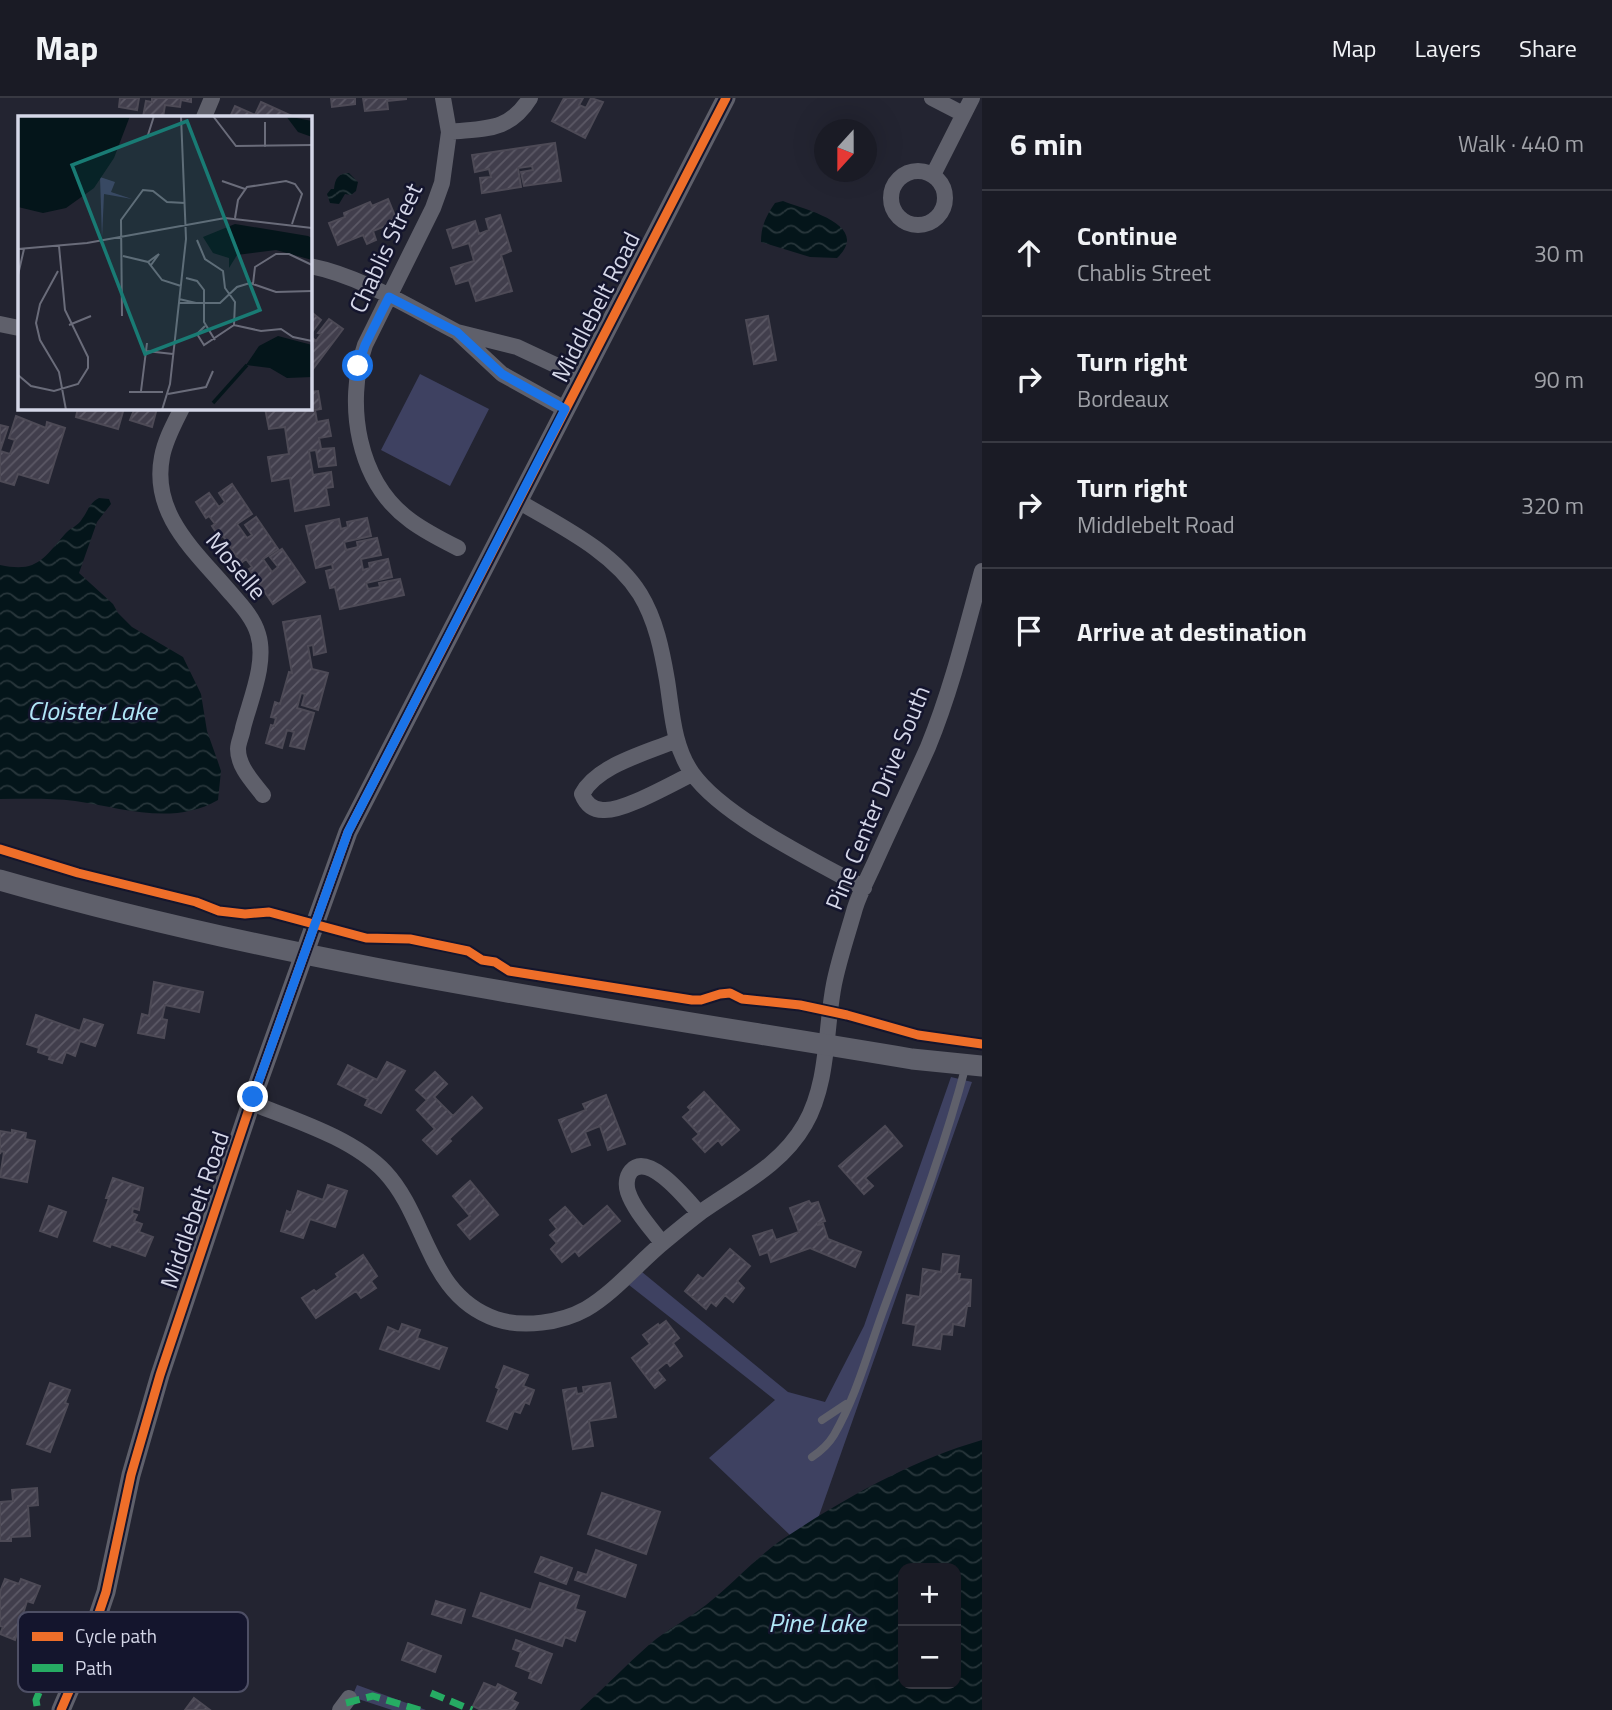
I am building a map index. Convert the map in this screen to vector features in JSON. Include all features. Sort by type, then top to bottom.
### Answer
[{"type":"main road","points":[[0,880],[109,910],[304,955],[912,1059],[974,1065]]},
{"type":"street","points":[[204,116],[212,98]]},
{"type":"street","name":"Chablis Street","points":[[443,98],[449,132],[442,183],[433,208],[365,345],[358,366],[355,399],[363,451],[379,484],[409,520],[458,548]]},
{"type":"street","points":[[449,132],[503,125],[521,112],[530,98]]},
{"type":"street","name":"Middlebelt Road","points":[[100,1612],[139,1445],[251,1103],[348,832],[726,98]]},
{"type":"street","points":[[932,98],[963,114]]},
{"type":"street","points":[[933,175],[972,98]]},
{"type":"street","points":[[312,266],[330,271],[389,297],[457,332],[517,347],[581,377]]},
{"type":"street","points":[[0,324],[18,328]]},
{"type":"street","points":[[457,332],[502,374],[565,409]]},
{"type":"street","name":"Moselle","points":[[180,410],[161,459],[163,504],[177,530],[246,611],[258,635],[258,669],[238,750],[244,772],[263,796]]},
{"type":"street","points":[[518,501],[596,550],[625,575],[640,594],[652,619],[662,651],[677,740],[692,774],[723,805],[864,888]]},
{"type":"street","name":"Pine Center Drive South","points":[[251,1103],[350,1145],[381,1168],[400,1189],[438,1272],[472,1305],[495,1318],[522,1324],[545,1322],[584,1310],[699,1213],[774,1163],[794,1141],[813,1106],[827,1045],[834,984],[857,904],[929,743],[982,571]]},
{"type":"street","points":[[677,740],[598,773],[588,783],[583,794],[586,802],[603,811],[617,809],[692,774]]},
{"type":"street","points":[[662,1243],[629,1194],[627,1181],[631,1172],[639,1166],[648,1166],[686,1197],[699,1213]]},
{"type":"street","name":"Middlebelt Road","points":[[61,1710],[68,1692]]},
{"type":"lane","points":[[812,1457],[833,1437],[852,1396],[953,1114],[974,1065]]},
{"type":"lane","points":[[822,1420],[845,1405],[852,1396]]},
{"type":"shaded area","points":[[420,374],[489,409],[450,486],[381,450]]},
{"type":"shaded area","points":[[951,1077],[972,1082],[809,1544],[790,1535],[709,1458],[775,1400],[629,1285],[642,1272],[788,1392],[825,1402],[864,1326]]},
{"type":"shaded area","points":[[357,1685],[426,1710],[392,1710],[352,1697]]},
{"type":"water","points":[[349,173],[358,182],[356,191],[351,195],[345,194],[339,204],[330,203],[327,194],[334,189],[338,177]]},
{"type":"water","points":[[783,201],[832,220],[841,228],[847,236],[846,246],[837,258],[810,257],[761,242],[763,226],[769,212],[775,203]]},
{"type":"water","name":"Cloister Lake","points":[[99,498],[109,499],[111,504],[97,522],[79,573],[113,604],[132,627],[183,657],[201,694],[207,731],[221,771],[218,800],[201,808],[166,814],[129,811],[66,800],[0,799],[0,565],[23,567],[38,562],[80,521]]},
{"type":"water","name":"Pine Lake","points":[[982,1440],[982,1710],[580,1710],[650,1644],[706,1605],[783,1539],[879,1482],[929,1459]]},
{"type":"building","points":[[120,98],[139,98],[137,110],[119,107]]},
{"type":"building","points":[[152,98],[191,98],[191,102],[181,100],[180,107],[165,105],[163,116],[143,116],[146,101],[152,102]]},
{"type":"building","points":[[331,98],[355,98],[355,104],[332,107]]},
{"type":"building","points":[[363,98],[406,99],[387,101],[388,109],[365,111]]},
{"type":"building","points":[[564,98],[583,98],[579,105],[586,108],[591,98],[603,102],[585,138],[552,121]]},
{"type":"building","points":[[261,102],[292,116],[230,116],[235,106],[255,115]]},
{"type":"building","points":[[555,143],[561,181],[524,186],[521,172],[533,170],[532,166],[518,168],[521,187],[482,193],[480,178],[491,177],[489,169],[475,172],[472,155]]},
{"type":"building","points":[[388,199],[397,221],[373,231],[376,240],[367,244],[363,235],[338,245],[329,223],[370,202],[372,206]]},
{"type":"building","points":[[500,215],[511,251],[501,255],[512,291],[476,301],[469,280],[456,284],[451,268],[474,261],[469,243],[453,248],[447,230],[475,221],[479,234],[489,230],[486,219]]},
{"type":"building","points":[[312,313],[321,320],[312,332]]},
{"type":"building","points":[[768,316],[776,360],[754,364],[746,320]]},
{"type":"building","points":[[329,319],[343,329],[312,370],[312,338],[316,341],[321,334],[318,333]]},
{"type":"building","points":[[318,391],[321,409],[315,410],[317,422],[328,420],[331,436],[319,438],[321,449],[334,448],[336,465],[319,467],[316,450],[309,451],[313,475],[331,472],[333,487],[326,488],[329,505],[295,511],[290,478],[272,481],[268,457],[289,454],[285,427],[269,429],[265,410],[312,410],[312,392]]},
{"type":"building","points":[[78,410],[123,410],[118,429],[76,417]]},
{"type":"building","points":[[134,410],[156,410],[152,427],[130,420]]},
{"type":"building","points":[[16,416],[46,428],[47,422],[65,428],[48,483],[18,474],[14,485],[0,481],[0,451],[10,454],[15,440],[9,438]]},
{"type":"building","points":[[0,425],[8,427],[0,451]]},
{"type":"building","points":[[232,484],[252,514],[237,524],[247,538],[252,535],[245,525],[256,517],[278,549],[263,559],[272,572],[278,567],[270,557],[282,549],[305,582],[273,604],[249,569],[252,567],[246,559],[241,563],[223,536],[220,538],[212,526],[215,524],[209,516],[206,518],[196,502],[209,493],[219,507],[225,502],[219,493]]},
{"type":"building","points":[[367,518],[371,536],[344,542],[346,550],[358,547],[357,542],[377,538],[381,555],[361,559],[363,570],[370,568],[369,563],[388,559],[392,577],[366,583],[368,589],[380,587],[379,583],[400,579],[404,595],[340,609],[335,587],[330,588],[326,571],[333,569],[332,564],[316,568],[306,526],[339,519],[341,529],[348,527],[347,522]]},
{"type":"building","points":[[320,616],[326,652],[314,655],[313,645],[308,646],[312,669],[328,673],[318,710],[302,705],[305,694],[301,693],[297,708],[314,713],[304,749],[290,746],[294,732],[287,730],[282,748],[266,743],[276,718],[271,717],[275,702],[280,704],[289,672],[292,673],[283,622]]},
{"type":"building","points":[[154,982],[203,992],[199,1012],[165,1005],[162,1019],[167,1020],[164,1038],[138,1033],[142,1014],[149,1016]]},
{"type":"building","points":[[36,1015],[80,1031],[84,1019],[103,1025],[95,1046],[80,1041],[75,1056],[66,1052],[62,1063],[49,1059],[50,1056],[38,1052],[39,1048],[27,1044]]},
{"type":"building","points":[[387,1062],[405,1071],[381,1113],[365,1105],[368,1099],[338,1084],[348,1065],[377,1080]]},
{"type":"building","points":[[435,1072],[447,1084],[434,1097],[453,1116],[472,1097],[482,1108],[437,1154],[423,1140],[435,1129],[417,1110],[427,1100],[416,1090]]},
{"type":"building","points":[[704,1092],[739,1130],[722,1145],[718,1140],[705,1152],[693,1139],[699,1134],[683,1117],[691,1110],[688,1107]]},
{"type":"building","points":[[606,1095],[625,1144],[608,1150],[600,1126],[585,1132],[590,1145],[572,1152],[559,1120],[586,1110],[583,1104]]},
{"type":"building","points":[[885,1126],[902,1146],[865,1178],[873,1186],[864,1194],[839,1166]]},
{"type":"building","points":[[12,1130],[26,1133],[25,1139],[35,1141],[27,1182],[0,1177],[4,1152],[1,1151],[0,1154],[0,1131],[12,1133]]},
{"type":"building","points":[[113,1178],[143,1188],[139,1210],[133,1208],[132,1213],[137,1215],[134,1221],[142,1224],[139,1232],[153,1237],[145,1256],[94,1241]]},
{"type":"building","points":[[470,1181],[498,1215],[470,1239],[458,1225],[470,1216],[453,1196]]},
{"type":"building","points":[[328,1185],[347,1191],[335,1227],[310,1219],[303,1238],[281,1231],[287,1211],[291,1213],[298,1191],[323,1200]]},
{"type":"building","points":[[809,1201],[811,1204],[818,1202],[825,1221],[818,1225],[823,1224],[828,1239],[861,1252],[855,1267],[810,1248],[771,1262],[768,1252],[760,1255],[753,1236],[772,1230],[776,1240],[799,1232],[790,1208]]},
{"type":"building","points":[[49,1206],[66,1212],[57,1237],[40,1231]]},
{"type":"building","points":[[607,1206],[620,1221],[579,1256],[575,1251],[562,1262],[551,1249],[557,1243],[550,1235],[557,1229],[550,1220],[565,1207],[583,1227]]},
{"type":"building","points":[[730,1249],[750,1266],[737,1281],[744,1288],[733,1302],[725,1295],[716,1306],[711,1302],[706,1309],[685,1291],[698,1275],[703,1279]]},
{"type":"building","points":[[943,1254],[959,1256],[959,1279],[971,1280],[970,1306],[967,1306],[964,1326],[953,1324],[952,1335],[942,1334],[940,1349],[913,1345],[916,1325],[903,1323],[907,1295],[920,1297],[923,1269],[941,1272]]},
{"type":"building","points":[[363,1255],[377,1276],[371,1281],[376,1288],[361,1298],[356,1291],[316,1318],[302,1298],[338,1277],[336,1274]]},
{"type":"building","points":[[666,1321],[679,1338],[673,1343],[682,1356],[670,1366],[667,1362],[657,1370],[665,1380],[655,1388],[632,1358],[650,1344],[643,1335]]},
{"type":"building","points":[[402,1324],[420,1330],[417,1338],[447,1348],[439,1369],[380,1349],[388,1327],[399,1332]]},
{"type":"building","points":[[504,1366],[528,1375],[523,1386],[534,1390],[529,1404],[525,1402],[520,1413],[514,1411],[507,1429],[487,1421]]},
{"type":"building","points":[[50,1383],[70,1390],[65,1403],[68,1404],[50,1452],[27,1444]]},
{"type":"building","points":[[610,1383],[616,1417],[589,1421],[593,1446],[573,1449],[563,1390],[576,1388],[577,1394],[584,1393],[583,1387]]},
{"type":"building","points":[[37,1488],[38,1505],[28,1506],[30,1536],[11,1537],[11,1541],[0,1541],[0,1502],[13,1501],[12,1490]]},
{"type":"building","points":[[602,1493],[660,1512],[646,1554],[588,1534]]},
{"type":"building","points":[[596,1550],[636,1565],[625,1597],[575,1580],[578,1572],[587,1575]]},
{"type":"building","points":[[541,1557],[572,1568],[566,1584],[535,1572]]},
{"type":"building","points":[[5,1579],[19,1584],[21,1579],[40,1586],[33,1603],[27,1601],[24,1612],[18,1612],[15,1640],[0,1634],[3,1627],[0,1626],[0,1592]]},
{"type":"building","points":[[540,1583],[579,1596],[575,1609],[585,1612],[575,1641],[565,1637],[562,1646],[473,1616],[481,1593],[531,1610]]},
{"type":"building","points":[[436,1601],[465,1610],[461,1623],[432,1614]]},
{"type":"building","points":[[516,1640],[552,1654],[541,1683],[529,1678],[531,1672],[516,1666],[521,1652],[513,1649]]},
{"type":"building","points":[[408,1643],[441,1656],[435,1672],[402,1660]]},
{"type":"building","points":[[484,1683],[496,1688],[498,1684],[516,1693],[512,1700],[518,1703],[514,1710],[481,1710],[473,1706]]},
{"type":"building","points":[[194,1698],[210,1710],[185,1710]]},
{"type":"marked path","points":[[37,1706],[39,1692]]},
{"type":"marked path","points":[[431,1693],[472,1710]]},
{"type":"marked path","points":[[346,1703],[373,1696],[420,1710]]},
{"type":"cycle path","points":[[99,1612],[131,1475],[160,1375],[253,1097],[348,832],[726,98]]},
{"type":"cycle path","points":[[0,849],[78,873],[196,902],[219,911],[245,914],[269,912],[366,938],[410,939],[468,951],[509,971],[692,1000],[730,993],[742,999],[800,1005],[847,1015],[918,1035],[982,1044]]},
{"type":"cycle path","points":[[61,1710],[69,1692]]},
{"type":"route","points":[[253,1097],[348,832],[565,409],[502,374],[487,363],[457,332],[389,297],[365,345],[358,366]]}]
